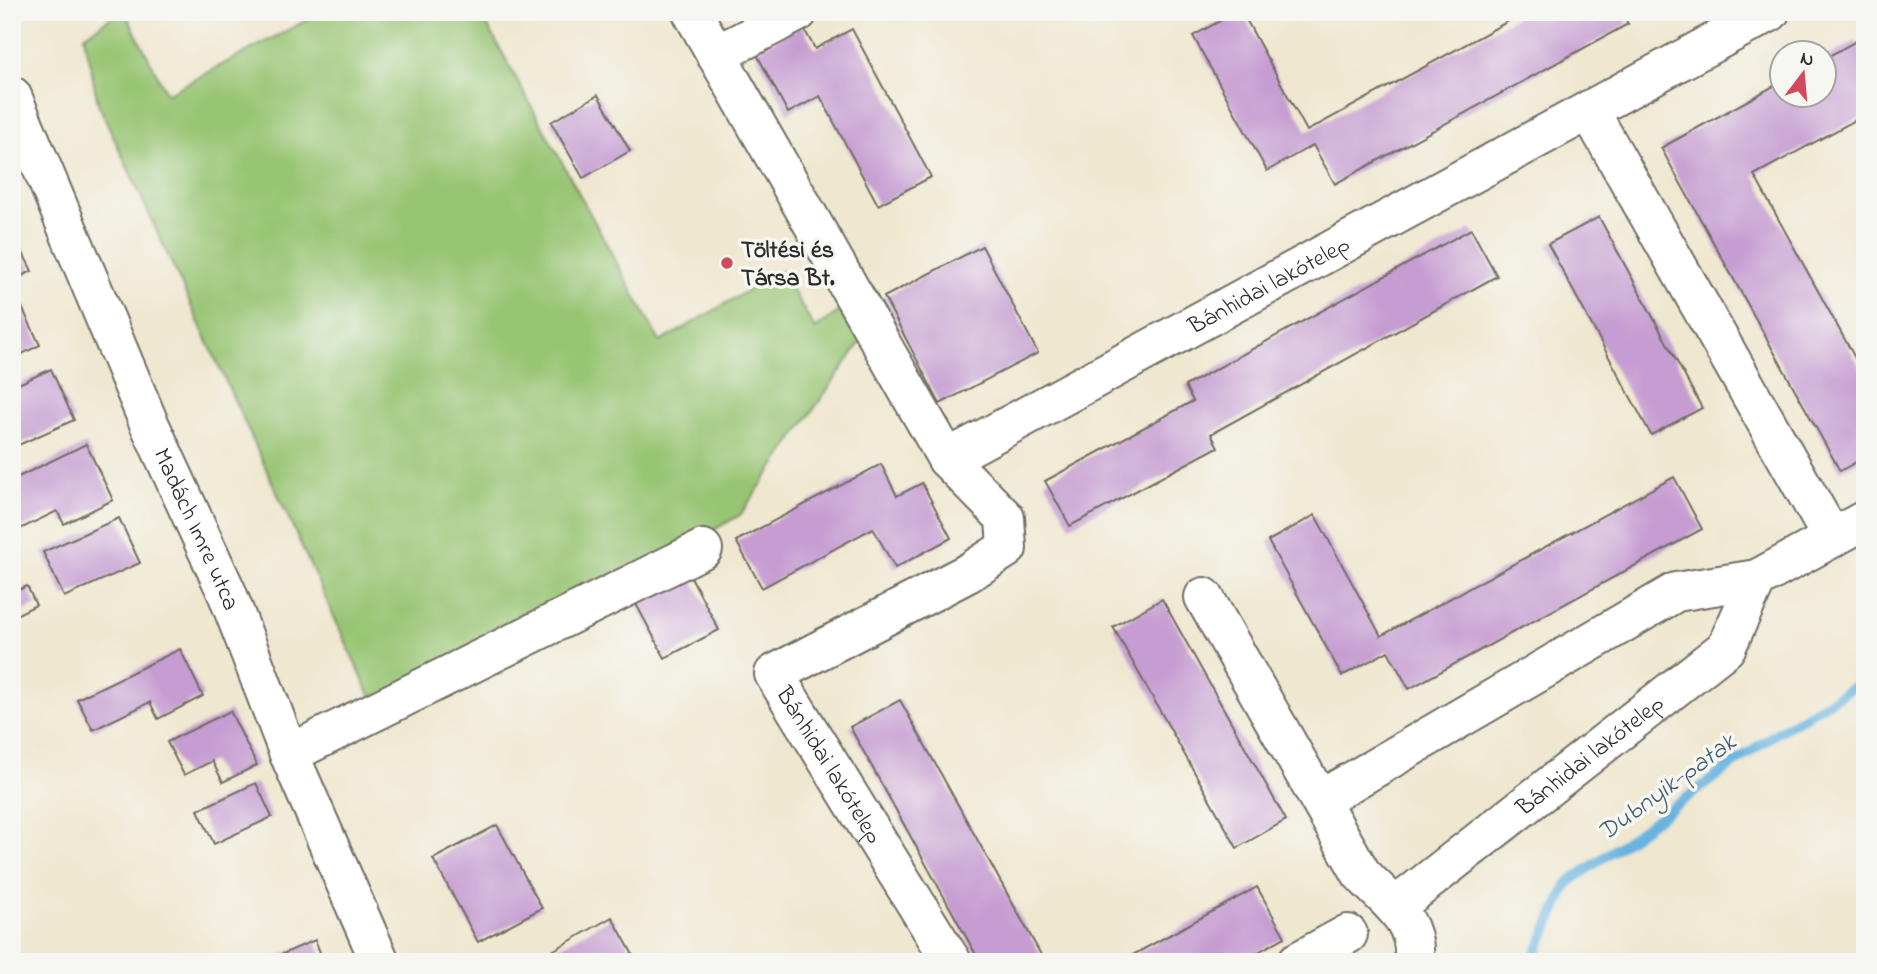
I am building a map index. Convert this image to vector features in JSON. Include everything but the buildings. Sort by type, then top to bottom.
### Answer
[{"type":"street","name":"Bánhidai lakótelep","points":[[692,12],[947,458],[1005,518],[1007,548],[968,573],[774,674],[952,962]]},
{"type":"street","points":[[716,55],[797,12]]},
{"type":"street","name":"Bánhidai lakótelep","points":[[947,458],[1770,12]]},
{"type":"street","name":"Madách Imre utca","points":[[12,96],[148,421],[227,593],[289,754],[380,962]]},
{"type":"street","points":[[1320,800],[1676,592],[1757,579],[1849,529],[1589,110]]},
{"type":"street","points":[[289,754],[702,549]]},
{"type":"street","name":"Bánhidai lakótelep","points":[[1395,907],[1726,648],[1757,579]]},
{"type":"street","points":[[1204,597],[1362,873],[1410,927],[1415,962]]},
{"type":"street","points":[[1297,962],[1348,934]]},
{"type":"green space","points":[[119,12],[125,12],[167,94],[322,12],[480,12],[660,342],[781,271],[815,329],[873,287],[876,320],[740,515],[381,719],[98,103],[84,36]]},
{"type":"waterway","name":"Dubnyik-patak","points":[[1532,962],[1568,883],[1775,734],[1865,680]]},
{"type":"place","name":"Töltési és Társa Bt.","points":[[727,263]]}]
